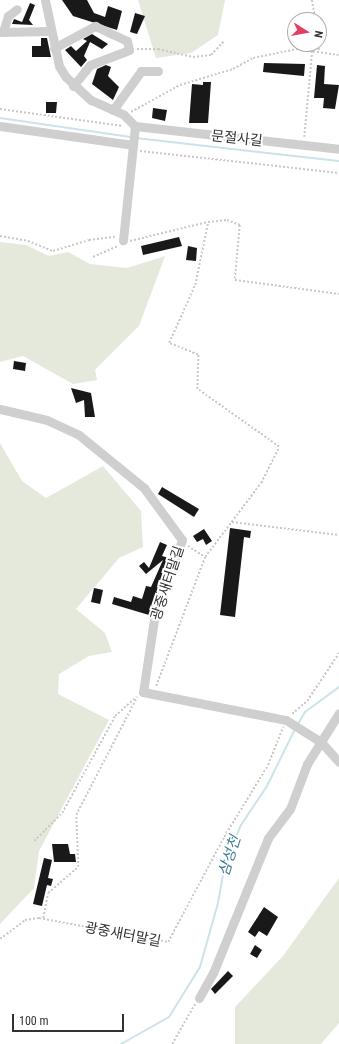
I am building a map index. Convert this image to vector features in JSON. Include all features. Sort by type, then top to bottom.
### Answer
[{"type":"street","points":[[45,0],[58,66],[73,86],[91,100],[124,115],[135,128],[124,241]]},
{"type":"street","points":[[17,9],[8,16],[1,32],[50,31]]},
{"type":"street","points":[[54,48],[95,26],[127,41],[129,50],[90,65],[73,86]]},
{"type":"street","points":[[113,110],[141,71],[158,71]]},
{"type":"street","points":[[0,126],[133,146]]},
{"type":"street","name":"문절사길","points":[[135,128],[339,149]]},
{"type":"street","name":"광중새터말길","points":[[0,409],[47,420],[79,435],[144,488],[182,540],[155,613],[144,694]]},
{"type":"street","points":[[144,694],[289,721],[318,740],[339,762]]},
{"type":"street","points":[[199,998],[214,973],[268,838],[290,809],[318,740],[339,713]]},
{"type":"path","points":[[312,0],[314,12]]},
{"type":"path","points":[[129,50],[158,49],[193,57],[211,55],[224,41]]},
{"type":"path","points":[[124,115],[180,85],[233,69],[253,58],[287,51]]},
{"type":"path","points":[[303,145],[312,52]]},
{"type":"path","points":[[319,52],[339,54]]},
{"type":"path","points":[[0,108],[99,125],[135,128]]},
{"type":"path","points":[[133,146],[339,173]]},
{"type":"path","points":[[93,257],[124,241],[208,222],[228,220],[240,226],[236,280],[339,294]]},
{"type":"path","points":[[43,918],[48,893],[78,867],[76,815],[144,694],[205,557],[261,483],[280,447],[197,389],[198,355],[169,343],[195,285],[208,222]]},
{"type":"path","points":[[0,236],[28,241],[53,251],[102,237],[124,241]]},
{"type":"path","points":[[232,522],[339,535]]},
{"type":"path","points":[[182,540],[205,557]]},
{"type":"path","points":[[289,721],[306,701],[339,653]]},
{"type":"path","points":[[34,841],[62,813],[115,716],[144,694]]},
{"type":"path","name":"광중새터말길","points":[[0,939],[25,920],[43,918],[168,942],[224,837],[268,765],[289,721]]},
{"type":"path","points":[[172,1044],[199,998]]},
{"type":"shaded area","points":[[138,0],[225,0],[218,35],[191,53],[156,58]]},
{"type":"shaded area","points":[[0,242],[26,245],[49,256],[68,252],[90,264],[127,268],[165,256],[139,326],[95,370],[97,380],[73,384],[23,356],[0,362]]},
{"type":"shaded area","points":[[0,443],[22,481],[46,498],[103,466],[141,511],[143,547],[119,558],[76,609],[105,633],[112,652],[89,656],[59,674],[58,694],[109,720],[39,851],[34,888],[0,924]]},
{"type":"shaded area","points":[[339,878],[339,1023],[321,1044],[235,1044],[235,1007],[283,956]]},
{"type":"building","points":[[62,0],[87,0],[94,13],[105,17],[108,6],[122,11],[117,30],[73,16]]},
{"type":"building","points":[[30,3],[35,5],[29,20],[33,25],[12,24],[14,19],[22,22]]},
{"type":"building","points":[[135,13],[145,16],[137,34],[130,32]]},
{"type":"building","points":[[92,34],[108,44],[102,49],[90,42],[84,56],[87,60],[81,67],[65,50],[71,46],[76,51],[87,41],[83,39]]},
{"type":"building","points":[[41,38],[47,38],[51,57],[32,57],[32,46],[41,46]]},
{"type":"building","points":[[264,63],[305,64],[304,76],[263,72]]},
{"type":"building","points":[[106,65],[111,67],[108,76],[119,87],[113,100],[92,84],[97,69]]},
{"type":"building","points":[[317,65],[325,66],[324,84],[339,85],[335,109],[323,108],[324,98],[314,98]]},
{"type":"building","points":[[203,82],[211,82],[208,123],[189,123],[192,84],[203,85]]},
{"type":"building","points":[[46,102],[57,102],[56,113],[46,113]]},
{"type":"building","points":[[153,108],[167,110],[165,121],[152,118]]},
{"type":"building","points":[[179,237],[182,246],[143,255],[141,246]]},
{"type":"building","points":[[188,246],[197,248],[196,261],[186,260]]},
{"type":"building","points":[[14,361],[26,363],[25,371],[13,369]]},
{"type":"building","points":[[71,388],[91,393],[95,417],[85,417],[84,400],[76,403]]},
{"type":"building","points":[[162,487],[199,509],[194,517],[158,494]]},
{"type":"building","points":[[230,528],[251,531],[250,538],[244,537],[235,617],[220,615]]},
{"type":"building","points":[[204,529],[212,541],[206,545],[203,539],[197,542],[193,536]]},
{"type":"building","points":[[160,542],[167,545],[162,556],[169,558],[149,615],[112,604],[114,597],[131,602],[133,596],[142,599],[146,586],[151,587],[163,560],[146,574],[139,566],[144,562],[149,568]]},
{"type":"building","points":[[94,588],[103,590],[100,604],[91,602]]},
{"type":"building","points":[[52,844],[68,844],[70,854],[75,854],[76,862],[54,862]]},
{"type":"building","points":[[44,858],[52,860],[48,878],[53,879],[51,886],[47,885],[42,906],[33,904]]},
{"type":"building","points":[[264,907],[278,917],[267,936],[259,931],[255,937],[248,932]]},
{"type":"building","points":[[255,945],[262,950],[257,958],[250,954]]},
{"type":"building","points":[[228,971],[233,976],[215,994],[211,989]]},
{"type":"waterway","points":[[0,118],[131,137]]},
{"type":"waterway","points":[[136,138],[339,161]]},
{"type":"waterway","name":"삼성천","points":[[298,724],[305,712],[339,687]]},
{"type":"waterway","name":"삼성천","points":[[121,1044],[169,1017],[200,967],[218,903],[225,863],[241,825],[267,786],[295,729]]}]
